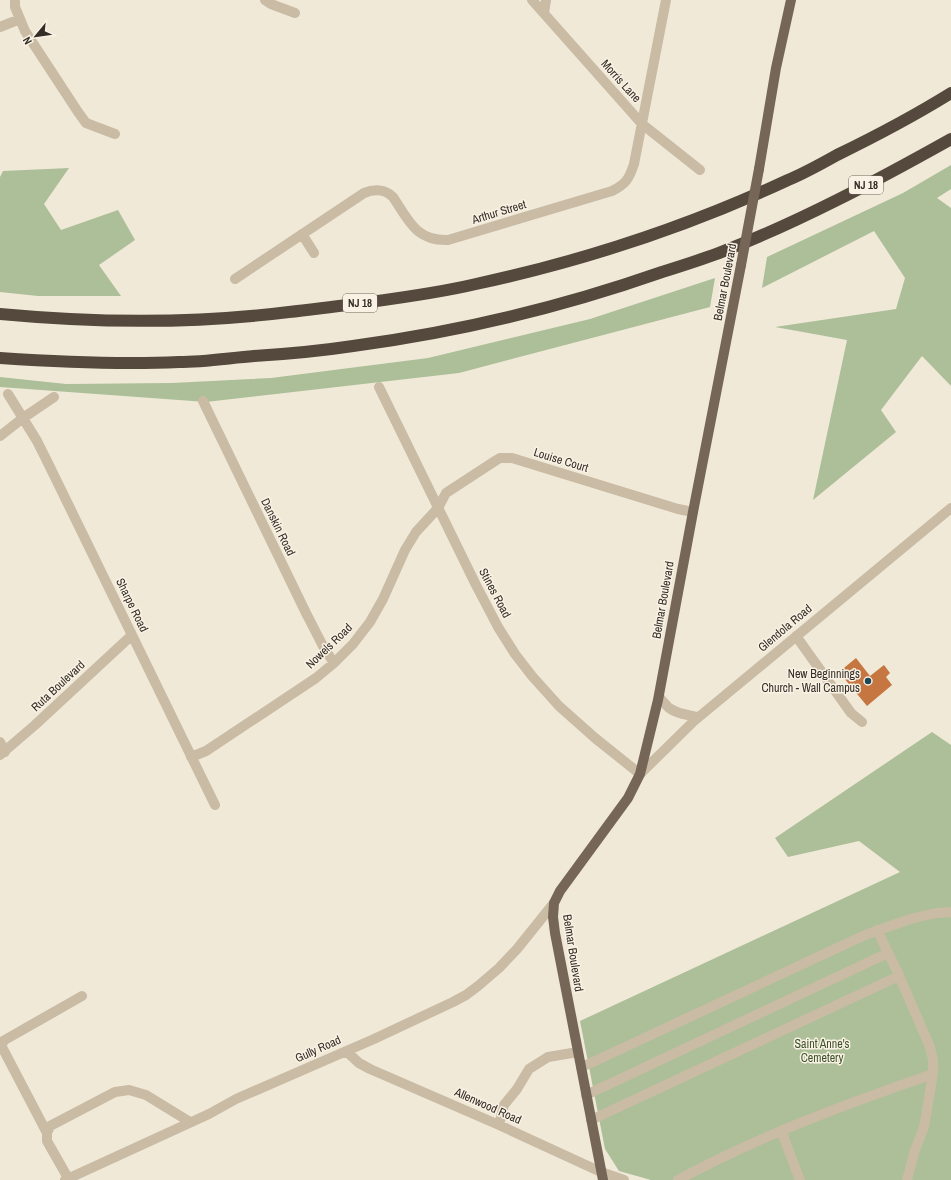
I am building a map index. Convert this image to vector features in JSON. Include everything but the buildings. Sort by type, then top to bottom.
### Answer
[{"type":"highway","name":"NJ 18","points":[[0,314],[95,320],[226,318],[288,313],[429,294],[476,285],[568,261],[692,220],[789,180],[880,133],[951,93]]},
{"type":"highway","name":"NJ 18","points":[[0,358],[84,362],[181,362],[309,352],[393,340],[474,325],[612,290],[718,253],[780,227],[878,180],[951,139]]},
{"type":"main road","name":"Belmar Boulevard","points":[[602,1176],[555,933],[553,917],[554,902],[560,891],[628,798],[640,774],[659,698],[693,512],[741,266],[776,68],[791,0]]},
{"type":"street","points":[[15,0],[15,7],[25,31],[86,123],[115,134]]},
{"type":"street","points":[[265,0],[271,4],[295,13]]},
{"type":"street","name":"Morris Lane","points":[[532,0],[642,124],[700,170]]},
{"type":"street","points":[[544,14],[546,0]]},
{"type":"street","name":"Arthur Street","points":[[235,279],[364,193],[372,190],[380,190],[390,194],[417,231],[430,238],[439,240],[453,239],[621,187],[630,177],[634,164],[666,0]]},
{"type":"street","points":[[0,27],[20,19]]},
{"type":"street","points":[[302,234],[314,253]]},
{"type":"street","name":"Stines Road","points":[[379,387],[498,627],[532,676],[559,706],[595,738],[640,774]]},
{"type":"street","name":"Sharpe Road","points":[[8,394],[47,460],[215,805]]},
{"type":"street","points":[[0,436],[54,397]]},
{"type":"street","name":"Danskin Road","points":[[203,401],[306,613],[324,648],[334,663]]},
{"type":"street","name":"Louise Court","points":[[438,508],[446,493],[495,460],[506,457],[678,509],[693,512]]},
{"type":"street","name":"Nowels Road","points":[[191,757],[206,751],[316,678],[353,644],[370,622],[383,599],[411,539],[438,508]]},
{"type":"street","name":"Glendola Road","points":[[640,774],[698,717],[951,508]]},
{"type":"street","name":"Ruta Boulevard","points":[[2,750],[76,688],[132,635]]},
{"type":"street","points":[[796,636],[851,713],[862,722]]},
{"type":"street","points":[[659,698],[669,708],[681,713],[698,717]]},
{"type":"street","name":"Gully Road","points":[[66,1179],[209,1114],[236,1099],[453,1002],[478,986],[499,968],[517,949],[554,902]]},
{"type":"street","points":[[581,1067],[865,935],[917,917],[951,912]]},
{"type":"street","points":[[877,930],[930,1047],[933,1060],[933,1074],[924,1127],[915,1150],[907,1180]]},
{"type":"street","points":[[586,1095],[888,953]]},
{"type":"street","points":[[591,1120],[899,976]]},
{"type":"street","points":[[66,1179],[48,1141],[47,1133],[2,1048],[3,1041],[82,996]]},
{"type":"street","name":"Allenwood Road","points":[[346,1051],[359,1063],[370,1069],[499,1125],[602,1176],[624,1180]]},
{"type":"street","points":[[499,1125],[504,1105],[517,1089],[529,1069],[548,1057],[578,1052]]},
{"type":"street","points":[[678,1180],[744,1146],[782,1130],[897,1086],[933,1074]]},
{"type":"street","points":[[47,1133],[50,1126],[115,1092],[129,1090],[146,1095],[190,1122]]},
{"type":"street","points":[[782,1130],[800,1180]]},
{"type":"green space","points":[[951,165],[951,189],[937,198],[951,208],[951,386],[922,356],[881,410],[896,432],[813,500],[847,340],[775,327],[896,309],[905,278],[874,231],[762,288],[767,257],[903,193]]},
{"type":"green space","points":[[69,168],[44,204],[61,230],[118,210],[135,240],[99,265],[121,296],[38,296],[0,292],[0,177],[3,171]]},
{"type":"green space","points":[[715,278],[710,307],[459,373],[206,402],[0,387],[0,377],[66,384],[172,383],[271,378],[428,358],[590,319]]},
{"type":"green space","name":"Saint Anne's Cemetery","points":[[932,732],[951,745],[951,1180],[651,1180],[619,1171],[605,1149],[580,1021],[900,872],[859,841],[788,857],[775,838]]},
{"type":"place","name":"New Beginnings Church - Wall Campus","points":[[868,681]]}]
